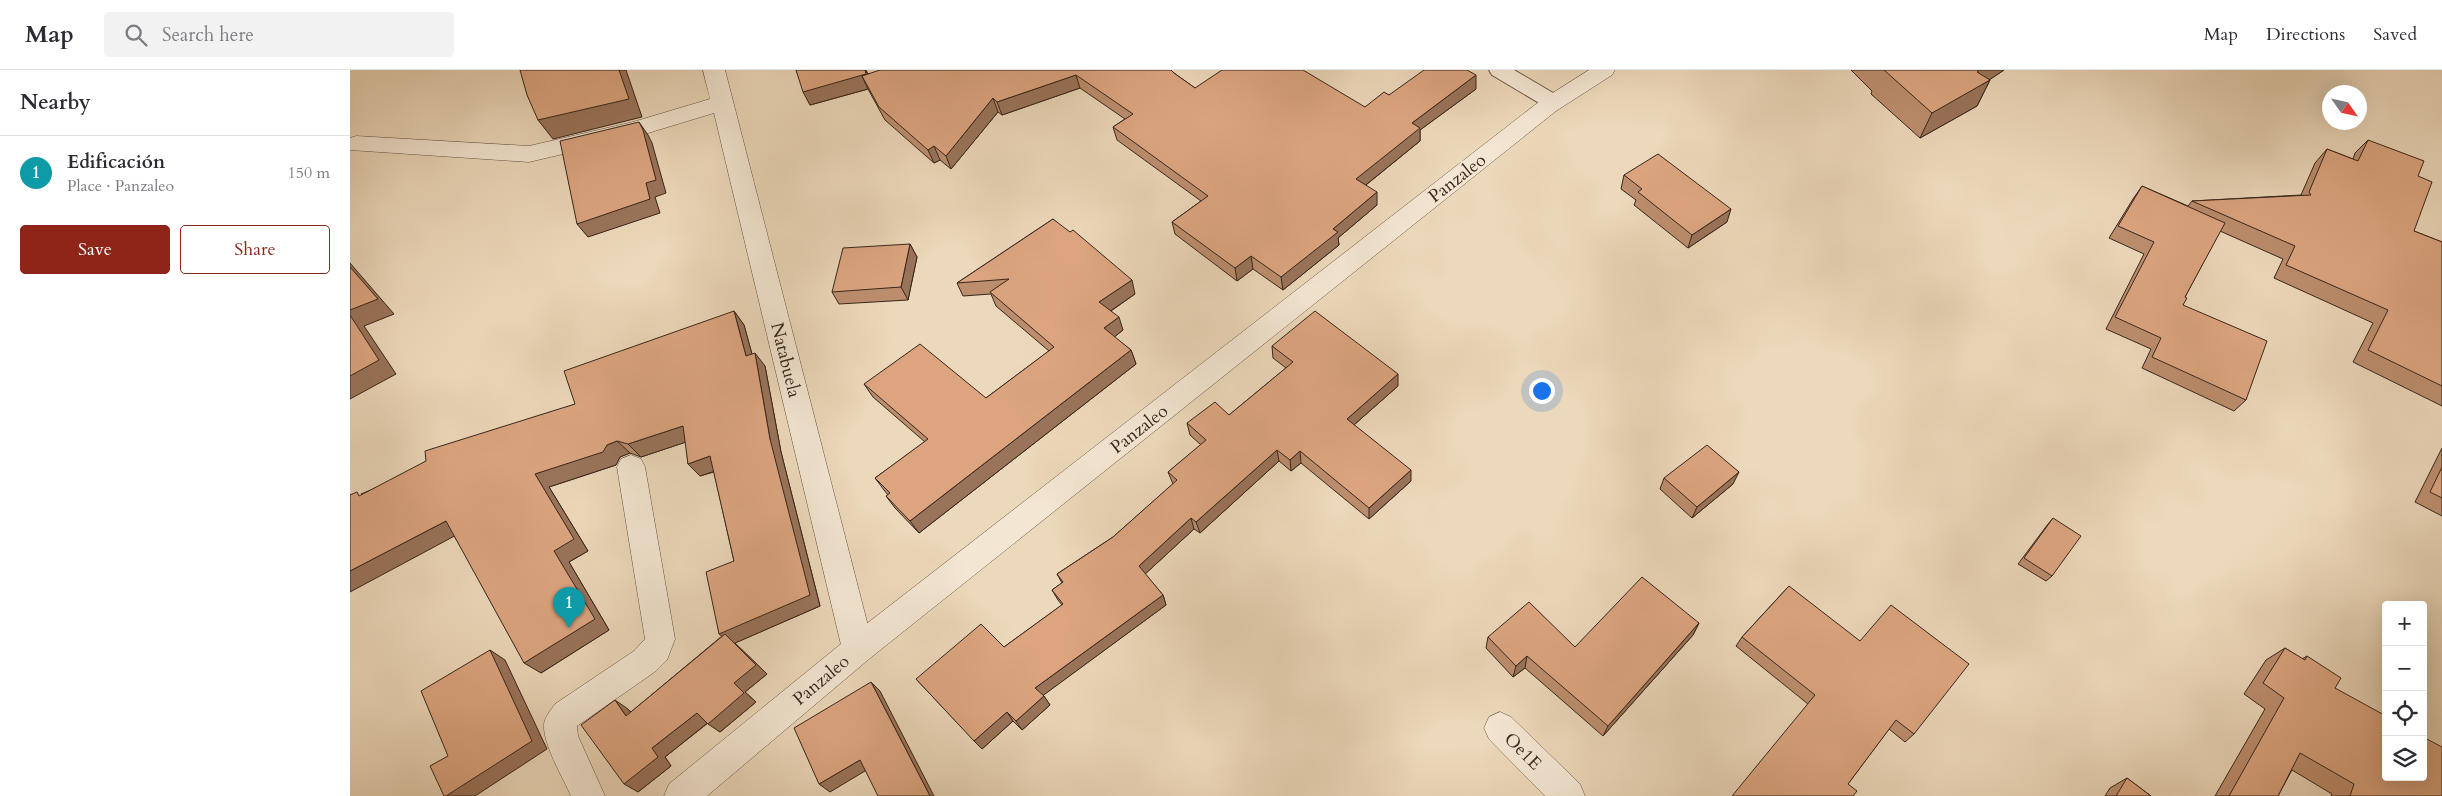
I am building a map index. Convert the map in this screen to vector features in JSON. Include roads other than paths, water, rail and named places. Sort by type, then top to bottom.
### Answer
[{"type":"street","name":"Natabuela","points":[[714,70],[858,649]]},
{"type":"street","name":"Panzaleo","points":[[681,796],[858,649],[1554,102],[1604,70]]},
{"type":"street","points":[[356,144],[528,154],[635,129],[722,103]]},
{"type":"street","points":[[588,796],[562,737],[560,724],[566,716],[646,661],[656,650],[660,639],[631,467]]},
{"type":"street","name":"Oe1E","points":[[1500,728],[1568,796]]},
{"type":"lane","points":[[1498,70],[1554,102]]},
{"type":"place","name":"Edificación","points":[[569,628]]}]
